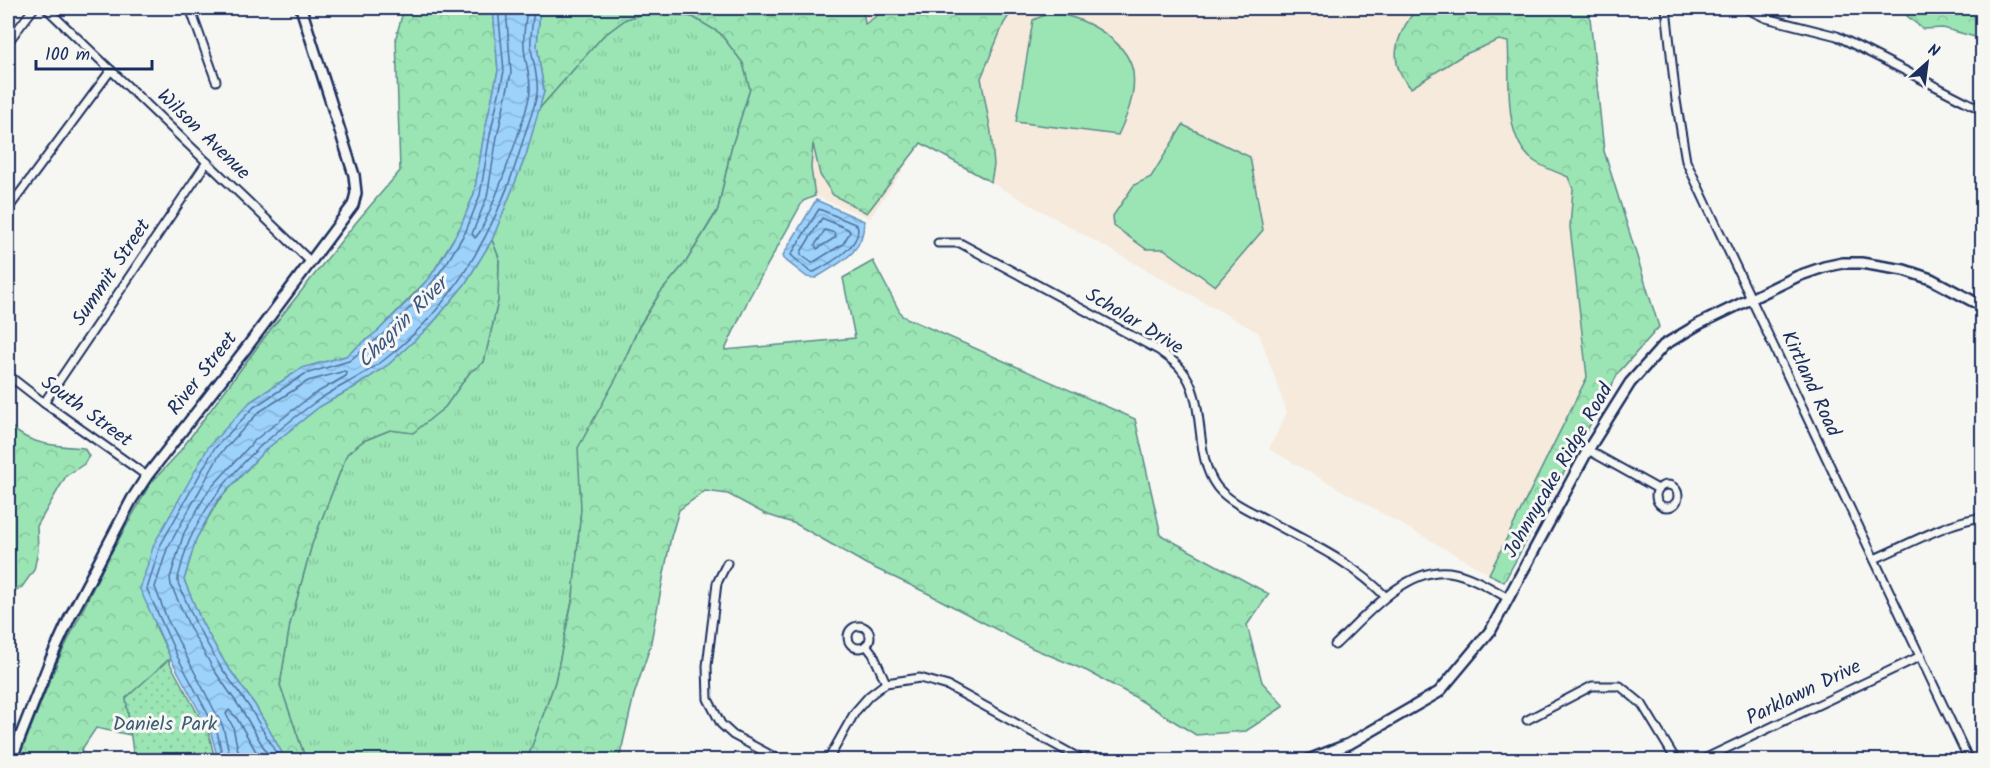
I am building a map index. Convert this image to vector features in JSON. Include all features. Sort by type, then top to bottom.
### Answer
[{"type":"main road","name":"River Street","points":[[11,760],[71,615],[123,515],[147,476],[353,205],[356,193],[354,175],[301,8]]},
{"type":"main road","name":"Johnnycake Ridge Road","points":[[1308,760],[1349,744],[1439,692],[1491,630],[1588,450],[1630,383],[1664,345],[1699,324],[1798,276],[1843,263],[1861,263],[1904,270],[1931,279],[1983,306]]},
{"type":"street","points":[[8,42],[34,8]]},
{"type":"street","name":"Wilson Avenue","points":[[46,8],[310,261]]},
{"type":"street","points":[[190,8],[216,81]]},
{"type":"street","name":"Kirtland Road","points":[[1666,8],[1676,100],[1686,161],[1921,656],[1965,759]]},
{"type":"street","points":[[1745,8],[1766,18],[1837,36],[1983,110]]},
{"type":"street","points":[[8,209],[111,70]]},
{"type":"street","name":"Summit Street","points":[[44,403],[207,162]]},
{"type":"street","name":"Scholar Drive","points":[[938,243],[960,243],[1160,351],[1181,369],[1191,387],[1204,460],[1217,486],[1235,503],[1346,562],[1370,580],[1386,597]]},
{"type":"street","name":"South Street","points":[[8,375],[147,476]]},
{"type":"street","points":[[1588,450],[1658,489]]},
{"type":"street","points":[[1874,560],[1956,523],[1983,518]]},
{"type":"street","points":[[727,563],[717,583],[707,666],[708,699],[721,723],[733,735],[780,760]]},
{"type":"street","points":[[1335,645],[1386,597],[1425,573],[1448,572],[1471,579],[1508,598]]},
{"type":"street","points":[[866,645],[873,654],[886,683]]},
{"type":"street","name":"Parklawn Drive","points":[[1702,760],[1921,656]]},
{"type":"street","points":[[828,760],[855,712],[869,696],[886,683],[920,678],[939,683],[1081,759],[1087,760]]},
{"type":"street","points":[[1527,720],[1592,686],[1620,686],[1642,704],[1676,760]]},
{"type":"shaded area","points":[[790,8],[1589,8],[1604,151],[1659,327],[1619,372],[1504,582],[1269,449],[1287,412],[1259,333],[921,143],[870,218],[815,196],[788,207]]},
{"type":"green space","points":[[404,8],[493,8],[498,71],[474,194],[460,228],[430,277],[379,330],[346,356],[302,368],[250,402],[155,625],[171,659],[126,698],[131,735],[96,728],[82,749],[80,760],[18,760],[57,663],[105,564],[150,484],[177,455],[267,334],[400,171],[396,37]]},
{"type":"green space","points":[[540,8],[863,8],[865,24],[888,8],[1014,8],[1004,23],[981,78],[991,132],[994,165],[991,182],[921,143],[867,213],[833,195],[820,175],[813,144],[811,168],[815,196],[803,201],[749,298],[725,350],[855,338],[843,278],[873,261],[902,316],[1135,419],[1161,535],[1269,594],[1247,625],[1262,682],[1284,706],[1246,731],[1196,735],[1135,697],[1087,671],[1032,648],[866,564],[796,524],[765,514],[728,494],[705,491],[679,510],[671,537],[650,647],[634,695],[619,760],[527,760],[555,682],[573,597],[581,509],[578,448],[617,377],[639,327],[660,293],[686,262],[718,210],[731,149],[750,89],[743,63],[720,33],[693,17],[652,11],[626,19],[602,37],[538,110],[544,92],[537,45]]},
{"type":"green space","points":[[1417,8],[1589,8],[1604,151],[1659,327],[1619,372],[1504,582],[1489,574],[1587,377],[1570,227],[1573,189],[1568,177],[1534,161],[1516,137],[1510,106],[1508,42],[1499,40],[1463,55],[1411,88],[1398,68],[1396,58],[1399,38]]},
{"type":"green space","points":[[1909,8],[1982,8],[1982,39],[1943,28],[1923,29],[1907,16]]},
{"type":"green space","points":[[652,11],[693,17],[720,33],[743,63],[750,89],[731,149],[718,209],[686,262],[660,293],[639,326],[617,377],[579,448],[581,509],[573,597],[555,682],[527,760],[306,760],[280,685],[290,624],[312,544],[347,454],[363,441],[390,430],[413,432],[445,407],[470,372],[484,362],[498,301],[499,258],[492,240],[526,155],[538,110],[602,37],[626,19]]},
{"type":"green space","points":[[1049,13],[1074,18],[1100,30],[1122,49],[1129,60],[1134,80],[1132,97],[1118,135],[1016,122],[1033,20]]},
{"type":"green space","points":[[1183,125],[1250,157],[1263,230],[1215,286],[1164,249],[1146,249],[1114,226],[1113,216],[1134,185],[1151,177]]},
{"type":"green space","points":[[492,240],[499,258],[498,301],[484,362],[470,372],[445,407],[413,433],[390,430],[363,441],[347,454],[312,544],[290,624],[280,685],[306,760],[286,760],[255,705],[225,663],[202,623],[184,580],[196,539],[218,501],[264,451],[319,407],[389,364],[431,325],[465,284]]},
{"type":"green space","points":[[8,422],[15,430],[32,440],[52,445],[84,448],[89,456],[84,464],[66,476],[37,526],[38,551],[34,570],[22,587],[8,594]]},
{"type":"green space","name":"Daniels Park","points":[[168,660],[209,734],[215,760],[134,760],[126,698]]},
{"type":"water","name":"Chagrin River","points":[[493,8],[540,8],[537,45],[544,92],[526,155],[492,240],[465,284],[431,325],[389,364],[319,407],[264,451],[217,501],[196,539],[184,580],[202,623],[225,663],[255,705],[286,760],[218,760],[211,733],[171,659],[140,589],[154,544],[209,446],[250,402],[302,368],[346,356],[379,330],[412,297],[430,277],[443,257],[460,228],[474,194],[498,71]]},
{"type":"water","points":[[816,200],[864,221],[860,242],[855,249],[842,262],[816,278],[807,277],[784,259],[783,255]]}]
